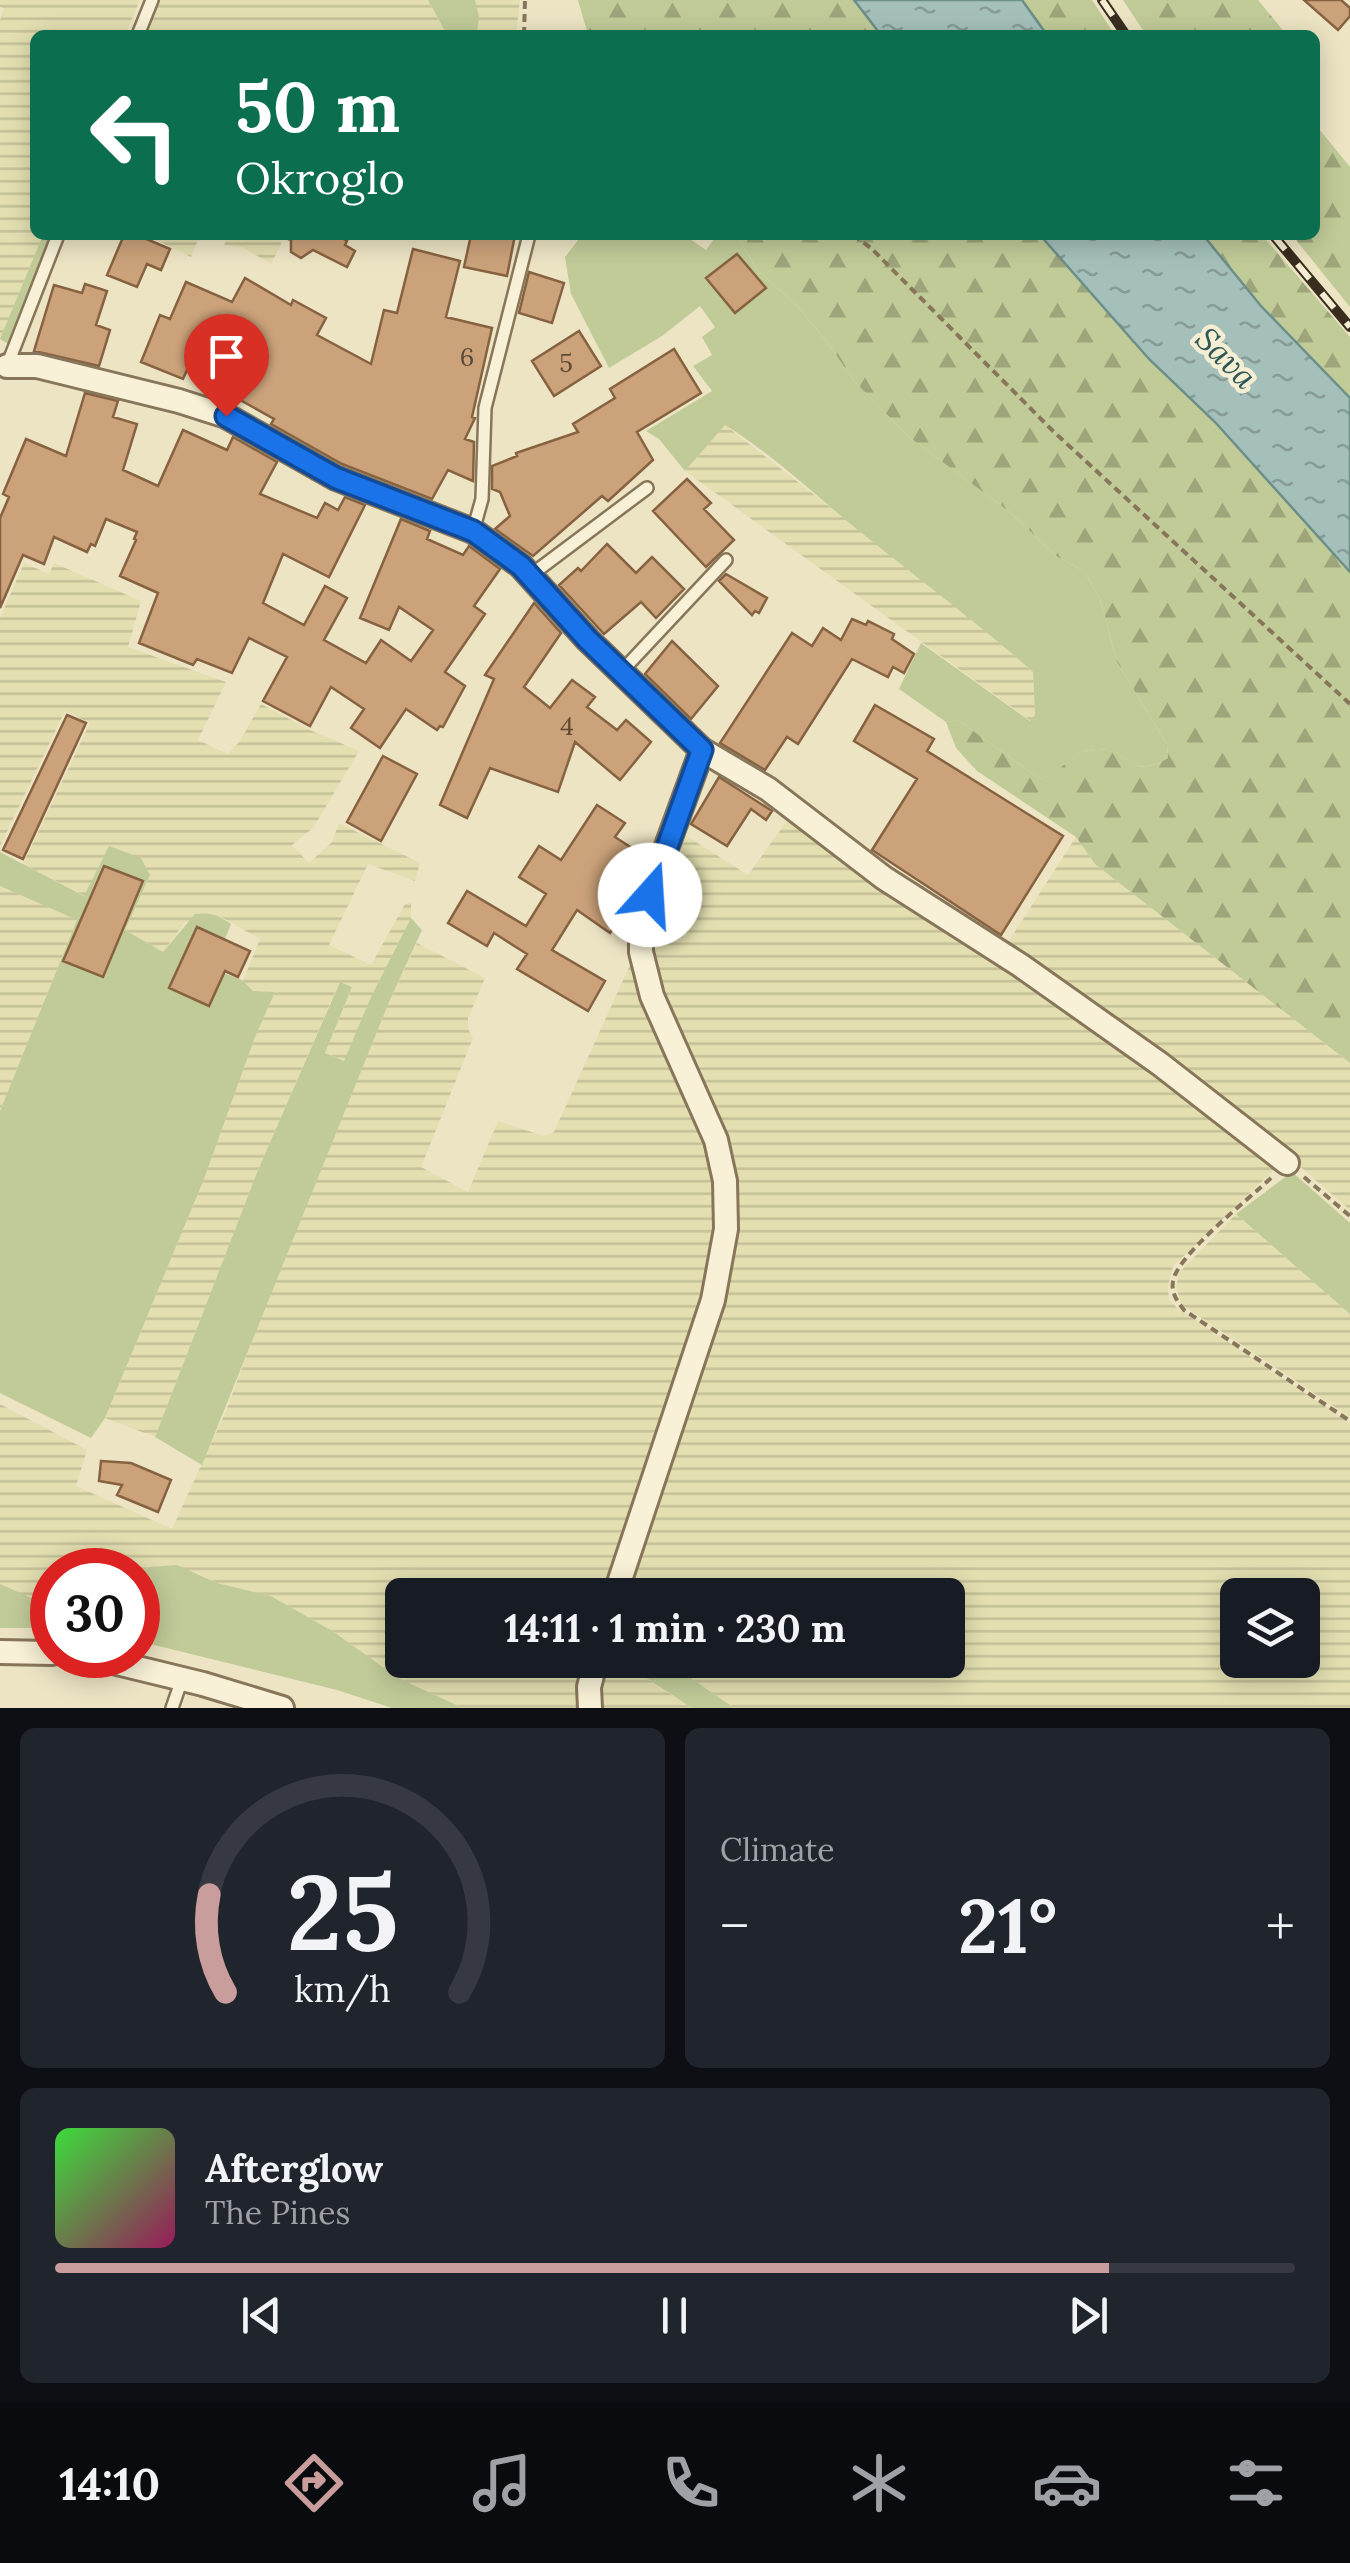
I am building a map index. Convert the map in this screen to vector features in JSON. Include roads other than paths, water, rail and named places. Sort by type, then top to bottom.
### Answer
[{"type":"street","points":[[2,371],[36,366],[162,396],[226,416],[336,478],[473,531],[530,575],[588,640],[702,750],[768,788],[884,878],[1020,965],[1160,1064],[1287,1163]]},
{"type":"street","points":[[621,1578],[713,1300],[726,1229],[724,1181],[716,1140],[652,996],[641,952],[650,895],[702,750]]},
{"type":"street","points":[[0,1652],[30,1653]]},
{"type":"street","points":[[160,1674],[282,1708]]},
{"type":"street","points":[[590,1708],[591,1678]]},
{"type":"lane","points":[[140,30],[152,0]]},
{"type":"lane","points":[[2,371],[56,240]]},
{"type":"lane","points":[[473,531],[482,499],[485,408],[527,240]]},
{"type":"lane","points":[[530,575],[648,488]]},
{"type":"lane","points":[[622,671],[726,560]]},
{"type":"lane","points":[[172,1708],[182,1679]]},
{"type":"water","points":[[854,0],[1022,0],[1043,30],[877,30]]},
{"type":"water","name":"Sava","points":[[1044,240],[1207,240],[1261,306],[1350,398],[1350,572],[1215,422],[1149,359]]},
{"type":"railway","points":[[1102,0],[1123,30]]},
{"type":"railway","points":[[1277,240],[1350,327]]}]
